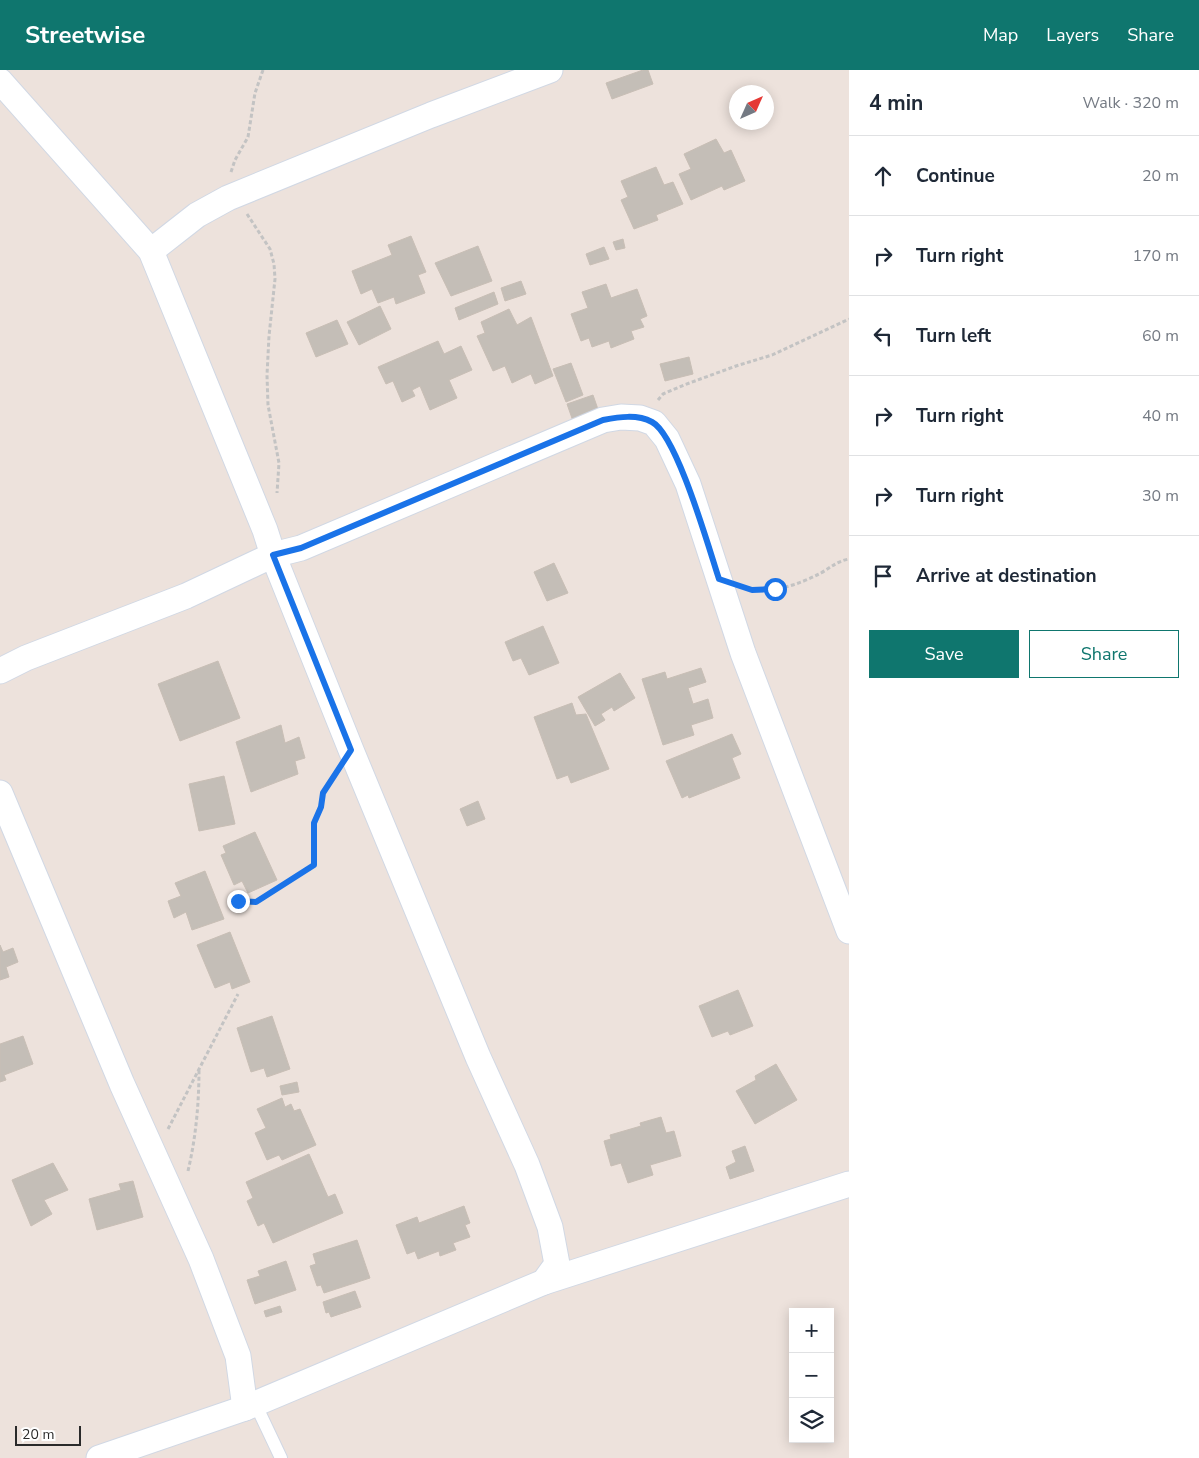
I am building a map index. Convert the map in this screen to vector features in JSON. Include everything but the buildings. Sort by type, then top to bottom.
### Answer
[{"type":"street","points":[[151,251],[197,215],[232,196],[550,70]]},
{"type":"street","points":[[0,81],[151,251],[265,530],[273,555],[351,750],[478,1057],[527,1165],[550,1227],[557,1264],[544,1282]]},
{"type":"street","points":[[0,671],[26,658],[186,596],[273,555],[301,548],[603,420],[621,417],[640,418],[654,423],[667,438],[688,484],[743,653],[849,931]]},
{"type":"street","points":[[0,793],[89,1007],[201,1259],[238,1356],[250,1405]]},
{"type":"street","points":[[99,1458],[250,1405],[544,1282],[849,1184]]},
{"type":"lane","points":[[250,1405],[281,1458]]},
{"type":"path","points":[[263,70],[255,93],[248,137],[235,160],[231,175],[232,196],[270,249],[274,271],[267,375],[268,405],[279,463],[276,500],[265,530]]},
{"type":"path","points":[[640,418],[663,394],[736,366],[772,355],[849,319]]},
{"type":"path","points":[[719,579],[752,590],[775,589],[800,582],[821,573],[834,564],[849,560]]},
{"type":"path","points":[[238,901],[256,902],[314,865],[314,823],[321,807],[323,793],[351,750]]},
{"type":"path","points":[[154,1156],[238,994]]},
{"type":"path","points":[[187,1178],[196,1134],[199,1068]]},
{"type":"route","points":[[238,901],[256,902],[314,865],[314,823],[321,807],[323,793],[351,750],[273,555],[301,548],[603,420],[621,417],[640,418],[654,423],[667,438],[688,484],[719,579],[752,590],[775,589]]}]
